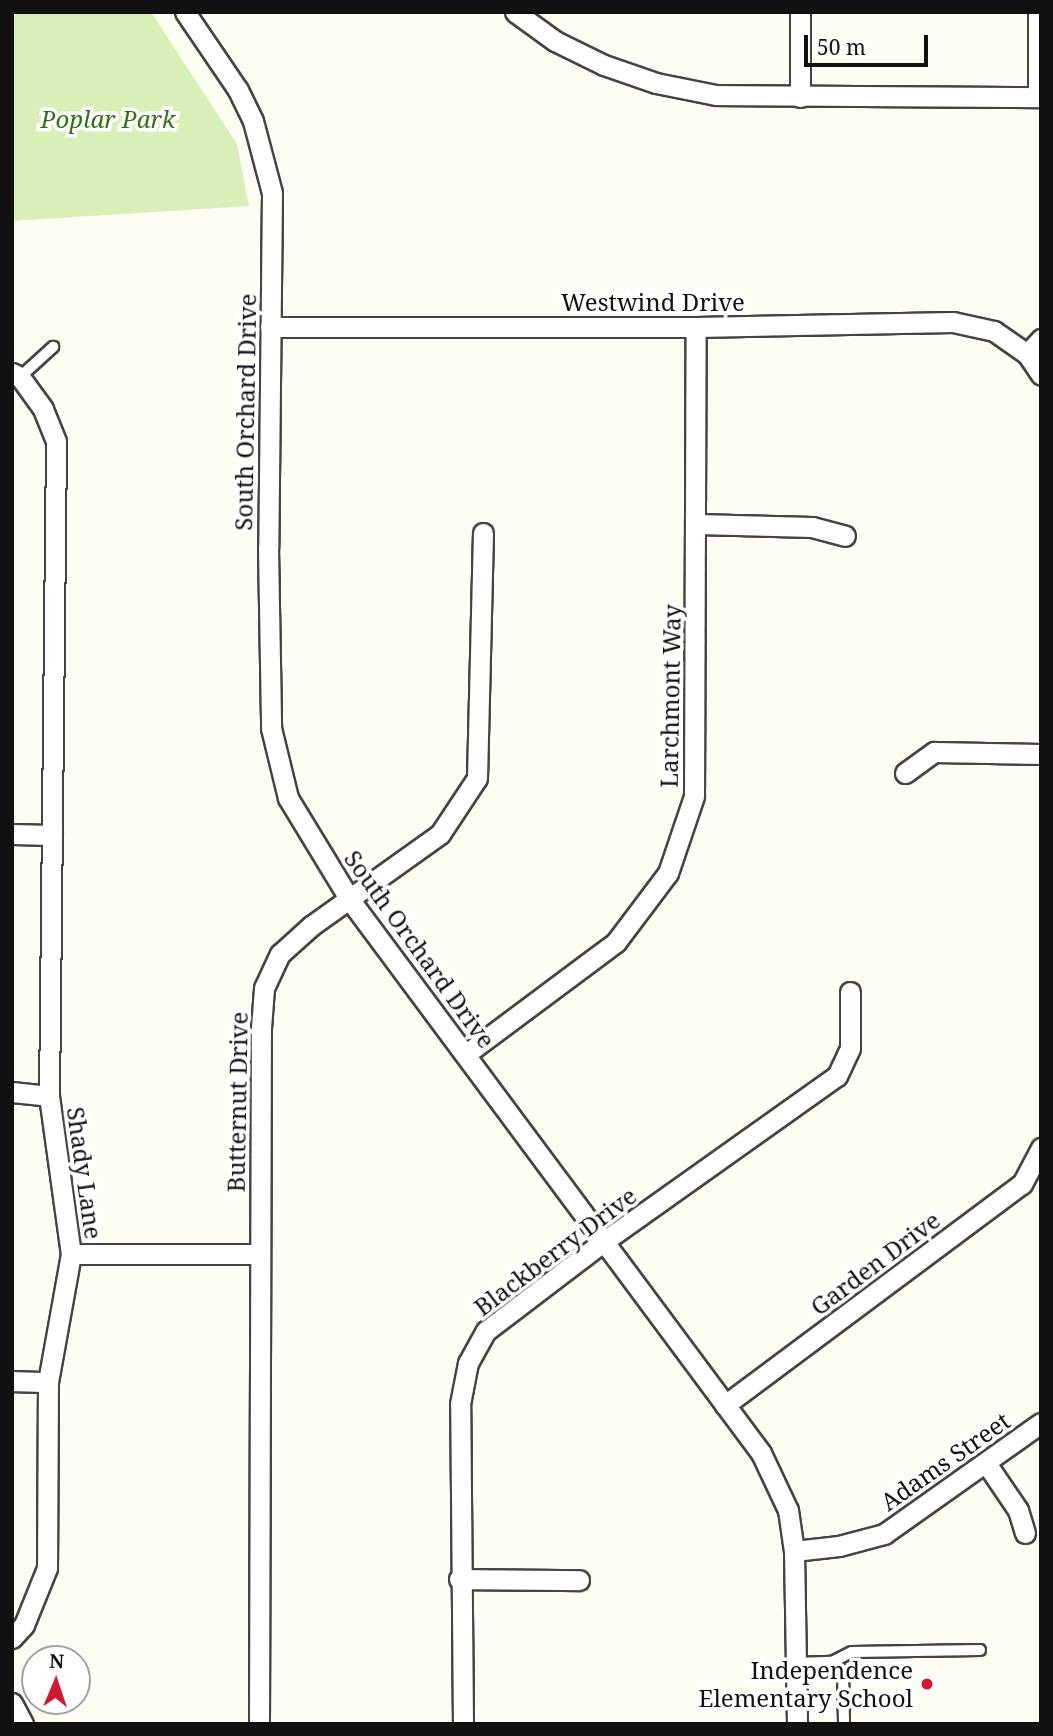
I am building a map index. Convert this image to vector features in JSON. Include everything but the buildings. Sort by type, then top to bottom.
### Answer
[{"type":"street","name":"South Orchard Drive","points":[[185,12],[238,90],[253,121],[272,193],[268,548],[271,728],[288,798],[349,900],[761,1453],[788,1510],[794,1551],[797,1724]]},
{"type":"street","points":[[515,12],[555,41],[604,65],[656,83],[716,96],[1039,97],[1038,12]]},
{"type":"street","points":[[800,12],[800,97]]},
{"type":"street","name":"Westwind Drive","points":[[270,327],[696,327],[953,322],[995,331],[1027,354]]},
{"type":"street","name":"Larchmont Way","points":[[466,1054],[616,942],[668,873],[694,796],[696,327]]},
{"type":"street","points":[[1041,339],[1027,354],[1041,375]]},
{"type":"street","name":"Shady Lane","points":[[12,1638],[24,1625],[47,1568],[48,1382],[71,1254],[49,1096],[56,442],[43,409],[16,375]]},
{"type":"street","points":[[696,524],[812,527],[845,536]]},
{"type":"street","name":"Butternut Drive","points":[[259,1724],[259,1254],[261,1028],[264,988],[280,954],[311,926],[440,834],[477,778],[483,533]]},
{"type":"street","points":[[905,773],[934,752],[1041,754]]},
{"type":"street","points":[[12,834],[52,835]]},
{"type":"street","name":"Blackberry Drive","points":[[463,1724],[459,1579],[460,1404],[468,1363],[486,1331],[603,1242],[837,1076],[850,1048],[850,992]]},
{"type":"street","points":[[12,1092],[49,1096]]},
{"type":"street","name":"Garden Drive","points":[[725,1405],[1021,1184],[1041,1148]]},
{"type":"street","points":[[71,1254],[259,1254]]},
{"type":"street","points":[[12,1381],[48,1382]]},
{"type":"street","name":"Adams Street","points":[[794,1551],[839,1546],[884,1534],[1041,1423]]},
{"type":"street","points":[[986,1463],[1018,1510],[1025,1533]]},
{"type":"street","points":[[459,1579],[579,1580]]},
{"type":"street","points":[[12,1703],[23,1724]]},
{"type":"lane","points":[[16,375],[53,347]]},
{"type":"lane","points":[[796,1663],[832,1662],[852,1652],[980,1650]]},
{"type":"lane","points":[[832,1662],[843,1671],[844,1724]]},
{"type":"green space","name":"Poplar Park","points":[[12,12],[151,12],[237,144],[249,206],[12,221]]},
{"type":"place","name":"Independence Elementary School","points":[[927,1684]]}]
